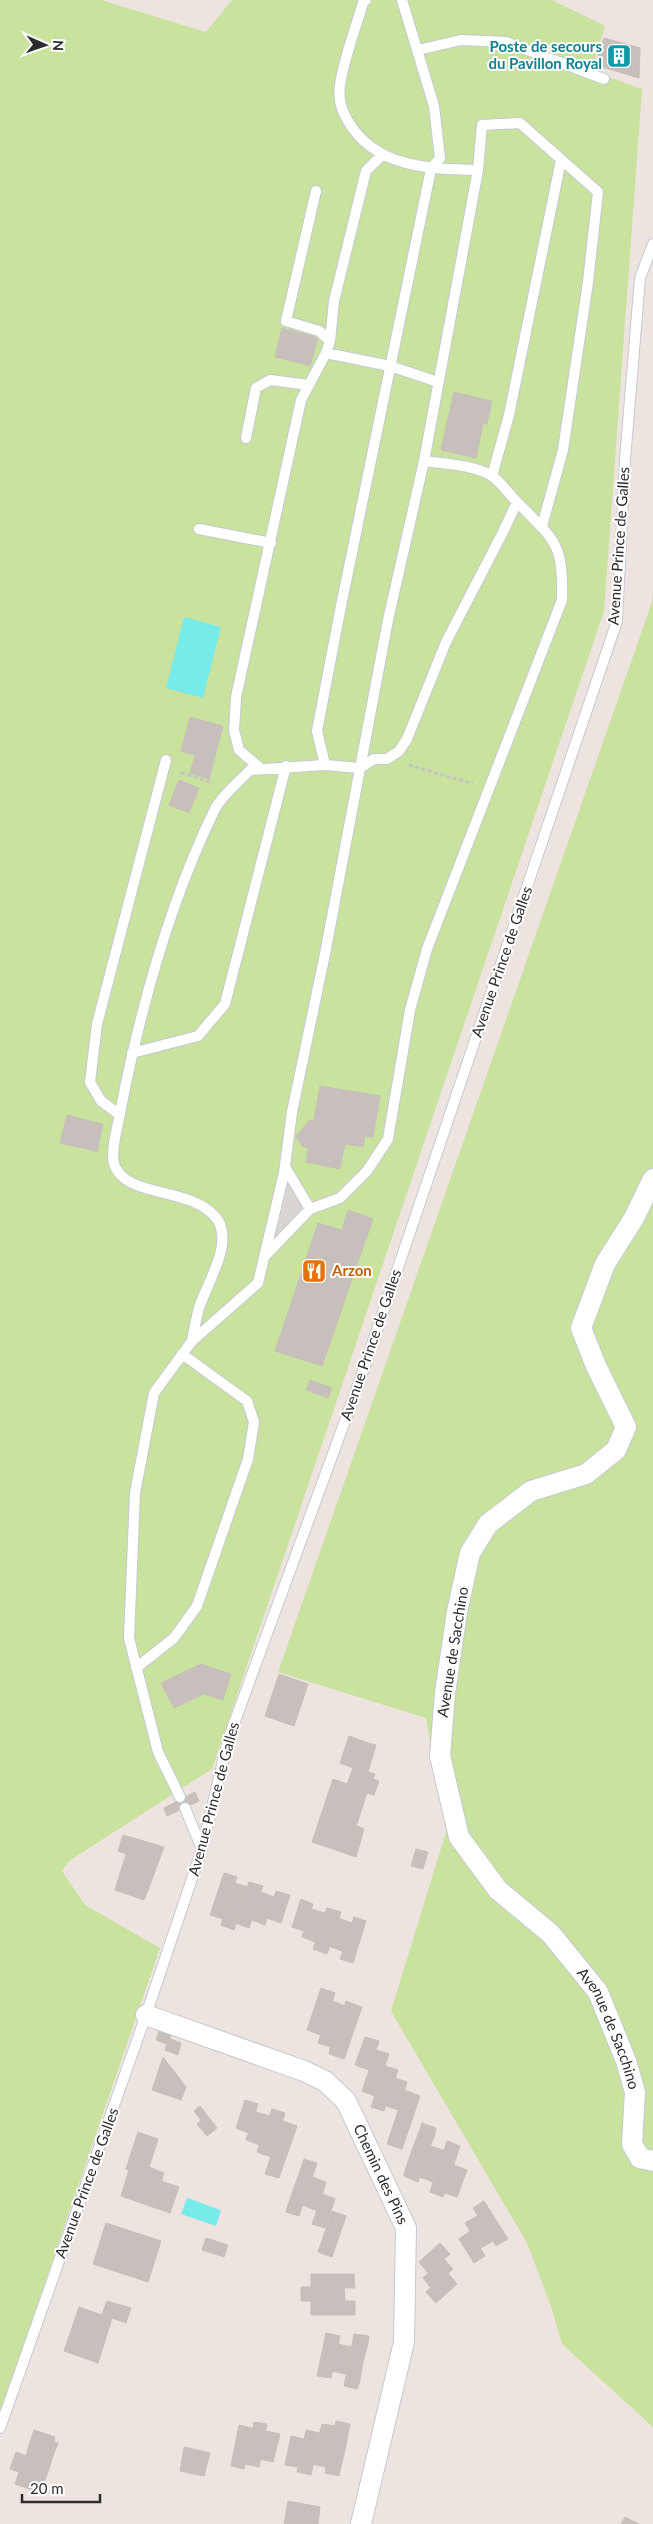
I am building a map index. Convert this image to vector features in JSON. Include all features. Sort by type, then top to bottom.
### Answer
[{"type":"street","name":"Avenue de Sacchino","points":[[653,1179],[634,1218],[604,1264],[581,1328],[596,1366],[626,1427],[616,1450],[586,1474],[531,1491],[488,1524],[470,1553],[457,1612],[445,1693],[440,1756],[459,1837],[498,1890],[551,1934],[598,1992],[626,2061],[635,2092],[632,2144],[640,2158],[653,2161]]},
{"type":"street","name":"Chemin des Pins","points":[[146,2015],[304,2071],[325,2081],[346,2101],[406,2228],[404,2342],[361,2524]]},
{"type":"lane","points":[[366,0],[363,3],[340,85],[342,112],[353,130],[381,156],[431,169],[478,170]]},
{"type":"lane","points":[[325,765],[318,731],[431,169],[440,158],[434,106],[402,0]]},
{"type":"lane","points":[[418,50],[461,40],[506,42],[604,79]]},
{"type":"lane","points":[[180,1797],[158,1752],[129,1638],[135,1493],[154,1393],[192,1341],[258,1283],[284,1168],[292,1112],[325,954],[388,620],[424,461],[478,170],[482,125],[520,123],[598,192],[588,282],[562,450],[542,526]]},
{"type":"lane","points":[[260,768],[238,750],[234,730],[236,697],[301,400],[326,353],[330,341],[334,302],[366,171],[381,156]]},
{"type":"lane","points":[[492,476],[509,415],[561,160]]},
{"type":"lane","points":[[316,191],[286,321],[318,330],[330,341]]},
{"type":"lane","name":"Avenue Prince de Galles","points":[[0,2428],[146,2015],[202,1849],[228,1740],[360,1380],[617,621],[625,460],[640,278],[653,244]]},
{"type":"lane","points":[[326,353],[390,366],[438,382]]},
{"type":"lane","points":[[246,438],[256,388],[270,380],[309,385]]},
{"type":"lane","points":[[264,1257],[310,1209],[340,1198],[366,1171],[388,1139],[410,1010],[422,966],[463,852],[490,788],[562,600],[562,572],[558,548],[542,526],[492,476],[464,467],[424,461]]},
{"type":"lane","points":[[192,1341],[199,1308],[223,1244],[222,1230],[216,1218],[200,1206],[172,1194],[124,1181],[114,1163],[115,1141],[137,1028],[172,912],[216,807],[250,770],[286,766],[325,765],[360,768],[374,759],[386,759],[399,751],[407,739],[446,642],[517,502]]},
{"type":"lane","points":[[199,529],[271,543]]},
{"type":"lane","points":[[120,1115],[101,1101],[90,1082],[97,1024],[165,763]]},
{"type":"lane","points":[[132,1053],[198,1036],[225,1004],[286,766]]},
{"type":"lane","points":[[284,1168],[310,1209]]},
{"type":"lane","points":[[136,1668],[174,1638],[197,1606],[248,1459],[254,1422],[246,1402],[182,1354]]},
{"type":"lane","points":[[185,1808],[202,1849]]},
{"type":"path","points":[[386,759],[490,788]]},
{"type":"path","points":[[165,763],[233,788]]},
{"type":"green space","points":[[0,0],[101,0],[206,32],[232,0],[552,0],[605,26],[591,71],[642,89],[604,611],[212,1769],[69,1861],[62,1871],[85,1905],[160,1948],[0,2413]]},
{"type":"green space","points":[[653,589],[653,2427],[562,2344],[551,2306],[527,2243],[391,2011],[446,1832],[426,1718],[278,1672],[652,602]]},
{"type":"shaded area","points":[[285,1167],[310,1209],[265,1257]]},
{"type":"water","points":[[184,617],[221,627],[203,698],[166,688]]},
{"type":"water","points":[[187,2198],[221,2210],[216,2226],[181,2214]]},
{"type":"building","name":"Poste de secours du Pavillon Royal","points":[[604,38],[640,48],[639,78],[595,65]]},
{"type":"building","points":[[282,328],[311,336],[304,364],[275,357]]},
{"type":"building","points":[[311,336],[318,338],[310,366],[304,364]]},
{"type":"building","points":[[454,392],[492,401],[487,424],[483,423],[476,458],[441,450]]},
{"type":"building","points":[[190,717],[223,726],[209,779],[190,773],[195,755],[181,751]]},
{"type":"building","points":[[179,780],[199,788],[189,813],[169,805]]},
{"type":"building","points":[[320,1086],[380,1096],[373,1137],[365,1136],[363,1147],[345,1144],[340,1169],[306,1162]]},
{"type":"building","points":[[67,1115],[98,1123],[91,1150],[60,1143]]},
{"type":"building","points":[[310,1120],[313,1121],[309,1148],[303,1147],[296,1136]]},
{"type":"building","points":[[98,1123],[103,1124],[97,1152],[91,1150]]},
{"type":"building","points":[[348,1210],[373,1219],[322,1366],[275,1351],[318,1223],[342,1230]]},
{"type":"building","points":[[310,1380],[318,1383],[314,1393],[306,1390]]},
{"type":"building","points":[[318,1383],[332,1388],[328,1398],[314,1393]]},
{"type":"building","points":[[201,1664],[231,1674],[223,1700],[204,1694],[174,1708],[161,1683]]},
{"type":"building","points":[[279,1674],[308,1684],[294,1726],[265,1716]]},
{"type":"building","points":[[349,1736],[368,1743],[336,1850],[312,1842],[333,1779],[347,1784],[353,1768],[340,1763]]},
{"type":"building","points":[[368,1743],[376,1745],[368,1772],[375,1774],[373,1779],[379,1781],[374,1795],[367,1793],[347,1854],[336,1850]]},
{"type":"building","points":[[195,1792],[199,1801],[167,1816],[164,1808]]},
{"type":"building","points":[[357,1826],[364,1829],[356,1857],[347,1854]]},
{"type":"building","points":[[123,1835],[164,1847],[148,1890],[118,1880],[126,1854],[118,1851]]},
{"type":"building","points":[[416,1849],[428,1852],[423,1869],[411,1866]]},
{"type":"building","points":[[224,1873],[237,1877],[223,1919],[210,1915]]},
{"type":"building","points":[[118,1880],[148,1890],[144,1900],[115,1890]]},
{"type":"building","points":[[249,1882],[263,1886],[249,1928],[235,1923]]},
{"type":"building","points":[[234,1883],[248,1887],[234,1930],[221,1925]]},
{"type":"building","points":[[276,1891],[290,1895],[281,1923],[267,1918]]},
{"type":"building","points":[[261,1892],[274,1897],[265,1925],[252,1920]]},
{"type":"building","points":[[301,1899],[313,1904],[304,1931],[292,1927]]},
{"type":"building","points":[[327,1908],[341,1912],[327,1954],[313,1949]]},
{"type":"building","points":[[311,1909],[325,1913],[315,1942],[302,1937]]},
{"type":"building","points":[[354,1917],[366,1921],[353,1963],[340,1959]]},
{"type":"building","points":[[338,1918],[352,1923],[342,1951],[329,1946]]},
{"type":"building","points":[[321,1988],[335,1993],[321,2035],[307,2030]]},
{"type":"building","points":[[332,2001],[345,2006],[331,2047],[318,2043]]},
{"type":"building","points":[[346,2001],[362,2007],[360,2013],[344,2008]]},
{"type":"building","points":[[344,2008],[360,2013],[353,2033],[337,2028]]},
{"type":"building","points":[[337,2028],[353,2033],[346,2054],[330,2048]]},
{"type":"building","points":[[160,2029],[172,2033],[170,2039],[181,2043],[178,2055],[165,2050],[167,2044],[156,2040]]},
{"type":"building","points":[[365,2037],[379,2041],[369,2070],[355,2065]]},
{"type":"building","points":[[330,2048],[346,2054],[344,2059],[329,2054]]},
{"type":"building","points":[[376,2050],[389,2054],[375,2096],[362,2091]]},
{"type":"building","points":[[163,2057],[186,2087],[181,2100],[152,2090]]},
{"type":"building","points":[[385,2066],[398,2070],[384,2111],[371,2107]]},
{"type":"building","points":[[395,2078],[407,2082],[398,2110],[386,2106]]},
{"type":"building","points":[[404,2090],[420,2096],[418,2102],[403,2096]]},
{"type":"building","points":[[403,2096],[418,2102],[411,2123],[396,2117]]},
{"type":"building","points":[[245,2100],[258,2104],[249,2133],[236,2128]]},
{"type":"building","points":[[200,2106],[217,2128],[207,2136],[197,2124],[201,2120],[194,2111]]},
{"type":"building","points":[[272,2109],[285,2113],[271,2157],[257,2152]]},
{"type":"building","points":[[256,2112],[270,2116],[260,2145],[246,2140]]},
{"type":"building","points":[[396,2117],[411,2123],[404,2143],[389,2138]]},
{"type":"building","points":[[283,2121],[297,2126],[295,2132],[281,2127]]},
{"type":"building","points":[[422,2123],[436,2128],[435,2134],[420,2129]]},
{"type":"building","points":[[281,2127],[295,2132],[288,2152],[274,2147]]},
{"type":"building","points":[[420,2129],[435,2134],[427,2155],[412,2150]]},
{"type":"building","points":[[138,2132],[158,2139],[144,2183],[159,2188],[161,2181],[179,2187],[170,2213],[121,2196],[129,2170],[126,2169]]},
{"type":"building","points":[[389,2138],[404,2143],[402,2149],[387,2144]]},
{"type":"building","points":[[447,2141],[460,2146],[443,2197],[430,2192]]},
{"type":"building","points":[[430,2146],[443,2150],[433,2182],[420,2177]]},
{"type":"building","points":[[274,2147],[288,2152],[281,2172],[267,2168]]},
{"type":"building","points":[[412,2150],[427,2155],[420,2176],[405,2171]]},
{"type":"building","points":[[304,2159],[317,2163],[315,2169],[302,2165]]},
{"type":"building","points":[[302,2165],[315,2169],[308,2190],[295,2185]]},
{"type":"building","points":[[454,2165],[467,2170],[457,2197],[445,2193]]},
{"type":"building","points":[[149,2167],[164,2173],[159,2188],[144,2183]]},
{"type":"building","points":[[267,2168],[281,2172],[279,2178],[265,2174]]},
{"type":"building","points":[[405,2171],[420,2176],[418,2182],[404,2176]]},
{"type":"building","points":[[313,2177],[326,2182],[317,2211],[303,2205]]},
{"type":"building","points":[[295,2185],[308,2190],[301,2210],[288,2205]]},
{"type":"building","points":[[323,2194],[335,2199],[325,2228],[312,2224]]},
{"type":"building","points":[[484,2201],[508,2239],[496,2246],[473,2208]]},
{"type":"building","points":[[288,2205],[301,2210],[299,2216],[286,2212]]},
{"type":"building","points":[[332,2211],[346,2216],[332,2257],[318,2252]]},
{"type":"building","points":[[477,2216],[493,2241],[481,2248],[465,2223]]},
{"type":"building","points":[[106,2223],[161,2241],[150,2276],[95,2258]]},
{"type":"building","points":[[470,2231],[485,2256],[474,2263],[459,2239]]},
{"type":"building","points":[[206,2238],[228,2245],[224,2257],[202,2250]]},
{"type":"building","points":[[440,2243],[450,2254],[428,2273],[419,2262]]},
{"type":"building","points":[[95,2258],[150,2276],[148,2282],[93,2264]]},
{"type":"building","points":[[444,2259],[453,2269],[431,2288],[423,2278]]},
{"type":"building","points":[[448,2273],[457,2284],[436,2303],[426,2292]]},
{"type":"building","points":[[311,2274],[354,2274],[355,2288],[311,2287]]},
{"type":"building","points":[[301,2287],[344,2287],[345,2301],[301,2301]]},
{"type":"building","points":[[107,2301],[131,2308],[126,2323],[112,2318],[98,2363],[64,2351],[79,2307],[102,2315]]},
{"type":"building","points":[[311,2301],[355,2301],[355,2315],[311,2315]]},
{"type":"building","points":[[326,2333],[340,2336],[331,2378],[317,2376]]},
{"type":"building","points":[[354,2334],[369,2336],[368,2343],[353,2339]]},
{"type":"building","points":[[353,2339],[368,2343],[363,2362],[349,2360]]},
{"type":"building","points":[[338,2344],[352,2347],[346,2374],[332,2371]]},
{"type":"building","points":[[349,2360],[363,2362],[359,2384],[345,2381]]},
{"type":"building","points":[[345,2381],[359,2384],[357,2389],[344,2386]]},
{"type":"building","points":[[336,2421],[350,2424],[349,2429],[335,2426]]},
{"type":"building","points":[[254,2422],[267,2424],[259,2467],[245,2464]]},
{"type":"building","points":[[322,2424],[335,2426],[326,2467],[312,2464]]},
{"type":"building","points":[[239,2425],[252,2428],[244,2469],[231,2466]]},
{"type":"building","points":[[335,2426],[349,2429],[345,2450],[331,2447]]},
{"type":"building","points":[[34,2430],[55,2437],[54,2442],[58,2443],[54,2453],[29,2445]]},
{"type":"building","points":[[306,2430],[319,2433],[311,2475],[297,2472]]},
{"type":"building","points":[[266,2431],[280,2434],[273,2462],[260,2459]]},
{"type":"building","points":[[291,2436],[304,2439],[298,2467],[285,2465]]},
{"type":"building","points":[[29,2445],[54,2453],[41,2493],[15,2484],[19,2472],[10,2469],[16,2452],[26,2456]]},
{"type":"building","points":[[184,2447],[210,2453],[204,2476],[180,2471]]},
{"type":"building","points":[[331,2447],[345,2450],[340,2471],[326,2467]]},
{"type":"building","points":[[326,2467],[340,2471],[339,2476],[325,2473]]},
{"type":"building","points":[[288,2501],[320,2507],[318,2524],[284,2524]]},
{"type":"building","points":[[625,2517],[639,2524],[621,2524]]},
{"type":"place","name":"Poste de secours du Pavillon Royal","points":[[619,56]]},
{"type":"place","name":"Arzon","points":[[314,1271]]}]
